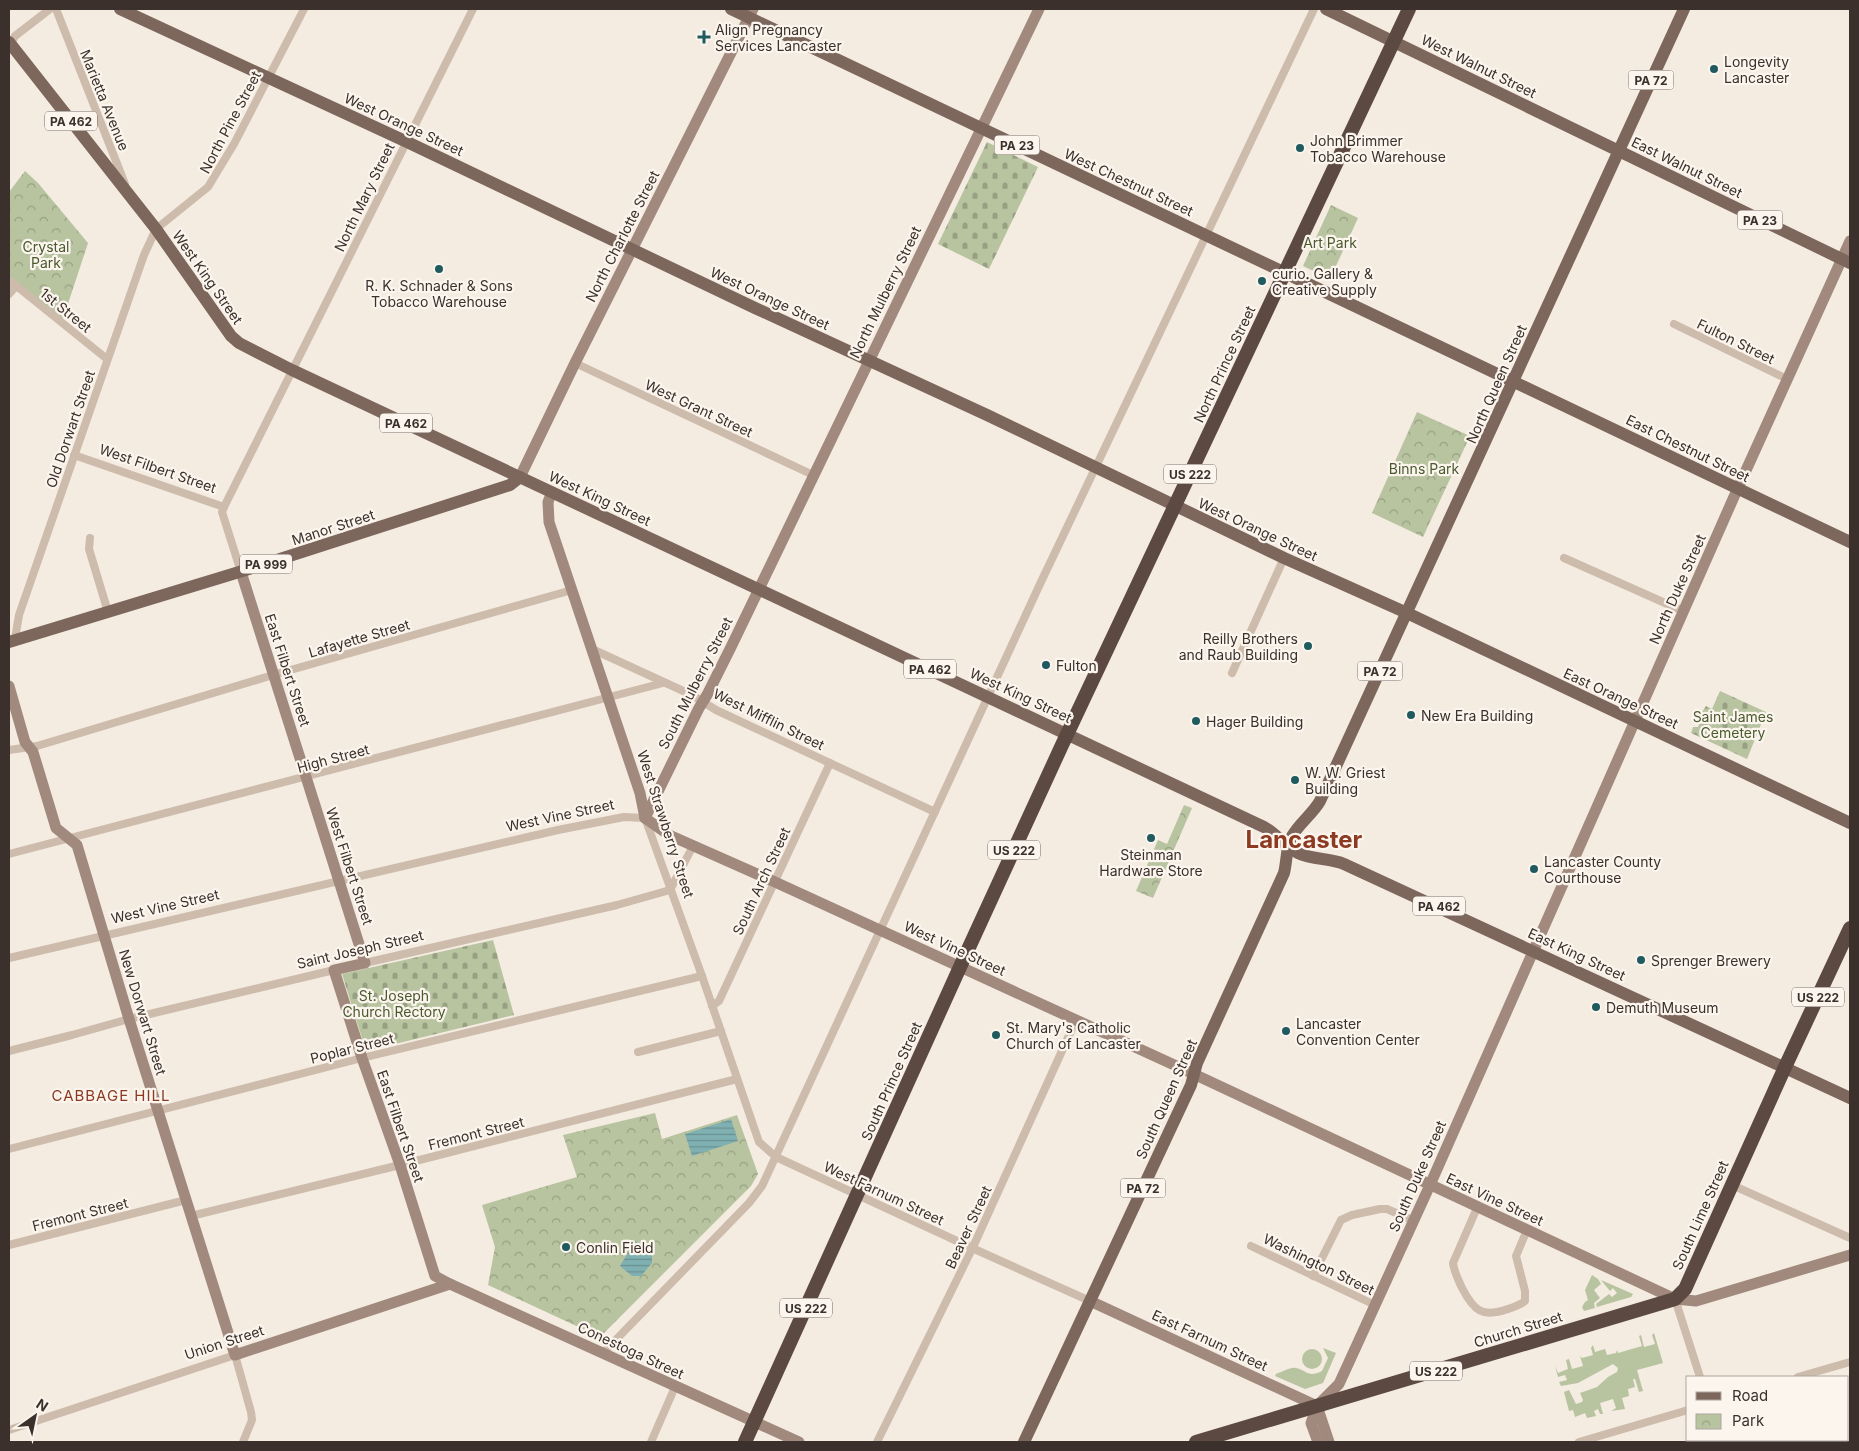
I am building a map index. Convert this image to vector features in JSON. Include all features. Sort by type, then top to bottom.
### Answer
[{"type":"highway","name":"North Prince Street","points":[[1068,734],[1410,9]]},
{"type":"highway","name":"South Prince Street","points":[[746,1442],[960,967],[1068,734]]},
{"type":"highway","name":"US 222","points":[[1785,1067],[1850,928]]},
{"type":"highway","name":"South Lime Street","points":[[1675,1299],[1685,1290],[1785,1067]]},
{"type":"highway","name":"Church Street","points":[[1196,1442],[1675,1299]]},
{"type":"main road","name":"West Chestnut Street","points":[[731,9],[751,13],[981,128],[1514,381]]},
{"type":"main road","name":"West Walnut Street","points":[[1326,9],[1618,151]]},
{"type":"main road","name":"North Queen Street","points":[[1288,847],[1294,834],[1312,814],[1320,801],[1684,9]]},
{"type":"main road","name":"West Orange Street","points":[[128,11],[1284,558],[1407,613]]},
{"type":"main road","name":"West King Street","points":[[9,44],[134,200],[231,336],[239,343],[292,370],[1264,827],[1288,847]]},
{"type":"main road","name":"East Walnut Street","points":[[1618,151],[1846,261]]},
{"type":"main road","name":"East Chestnut Street","points":[[1514,381],[1850,542]]},
{"type":"main road","name":"Manor Street","points":[[12,641],[241,572],[510,485],[520,477]]},
{"type":"main road","name":"East Orange Street","points":[[1407,613],[1850,823]]},
{"type":"main road","name":"East King Street","points":[[1288,847],[1307,856],[1324,858],[1344,864],[1850,1098]]},
{"type":"main road","name":"South Queen Street","points":[[1024,1442],[1191,1085],[1197,1063],[1284,873],[1288,847]]},
{"type":"street","points":[[9,44],[15,36],[50,9]]},
{"type":"street","name":"Marietta Avenue","points":[[56,9],[124,181],[134,200]]},
{"type":"street","name":"North Pine Street","points":[[156,229],[208,188],[304,9]]},
{"type":"street","name":"North Mary Street","points":[[224,507],[405,141],[473,9]]},
{"type":"street","name":"North Mulberry Street","points":[[759,589],[1039,9]]},
{"type":"street","points":[[603,1353],[757,1194],[1095,468],[1314,9]]},
{"type":"street","name":"North Charlotte Street","points":[[520,477],[575,363],[751,13]]},
{"type":"street","name":"Old Dorwart Street","points":[[12,641],[19,615],[107,360],[144,255],[156,229]]},
{"type":"street","name":"North Duke Street","points":[[1533,950],[1787,379],[1846,261],[1850,241]]},
{"type":"street","name":"1st Street","points":[[9,280],[107,360]]},
{"type":"street","points":[[9,294],[16,286]]},
{"type":"street","name":"Fulton Street","points":[[1674,324],[1787,379]]},
{"type":"street","name":"West Grant Street","points":[[575,363],[813,475]]},
{"type":"street","name":"West Filbert Street","points":[[74,455],[224,507],[222,512],[241,572]]},
{"type":"street","name":"West Strawberry Street","points":[[552,492],[548,502],[548,517],[640,793],[645,818],[759,1142],[776,1156]]},
{"type":"street","points":[[90,538],[89,549],[108,612]]},
{"type":"street","points":[[1232,673],[1284,558]]},
{"type":"street","points":[[1564,558],[1683,611]]},
{"type":"street","name":"East Filbert Street","points":[[241,572],[306,778]]},
{"type":"street","name":"South Mulberry Street","points":[[645,818],[759,589]]},
{"type":"street","name":"Lafayette Street","points":[[9,750],[47,743],[273,675],[572,590]]},
{"type":"street","name":"West Mifflin Street","points":[[592,649],[676,688],[716,710],[935,812]]},
{"type":"street","name":"High Street","points":[[9,854],[306,778],[663,683]]},
{"type":"street","name":"New Dorwart Street","points":[[9,686],[26,742],[33,752],[56,828],[77,845],[129,1019],[235,1354],[252,1420],[243,1442]]},
{"type":"street","name":"South Arch Street","points":[[712,1006],[719,1001],[830,763]]},
{"type":"street","name":"West Filbert Street","points":[[306,778],[365,963]]},
{"type":"street","name":"West Vine Street","points":[[9,958],[558,830],[624,817],[645,818],[669,835],[1194,1074]]},
{"type":"street","points":[[670,890],[693,846]]},
{"type":"street","name":"Saint Joseph Street","points":[[9,1051],[72,1036],[129,1019],[618,905],[670,890]]},
{"type":"street","name":"South Duke Street","points":[[1317,1406],[1339,1384],[1414,1221],[1533,950]]},
{"type":"street","name":"East Filbert Street","points":[[334,970],[436,1276],[450,1284]]},
{"type":"street","name":"Poplar Street","points":[[9,1149],[362,1058],[702,976]]},
{"type":"street","name":"Beaver Street","points":[[877,1442],[972,1248],[1076,1020]]},
{"type":"street","points":[[638,1052],[721,1031]]},
{"type":"street","name":"East Vine Street","points":[[1194,1074],[1675,1299]]},
{"type":"street","name":"Fremont Street","points":[[191,1216],[737,1080]]},
{"type":"street","name":"West Farnum Street","points":[[776,1156],[1090,1301]]},
{"type":"street","points":[[1732,1184],[1850,1238]]},
{"type":"street","name":"Fremont Street","points":[[9,1245],[186,1200]]},
{"type":"street","points":[[1313,1276],[1341,1220],[1352,1215],[1380,1208],[1414,1221]]},
{"type":"street","points":[[1477,1208],[1453,1262],[1454,1271],[1468,1299],[1479,1311],[1491,1313],[1518,1306],[1525,1301],[1525,1291],[1516,1256],[1527,1230]]},
{"type":"street","name":"Washington Street","points":[[1251,1246],[1375,1306]]},
{"type":"street","name":"Church Street","points":[[1675,1299],[1696,1301],[1850,1255]]},
{"type":"street","name":"Conestoga Street","points":[[450,1284],[799,1442]]},
{"type":"street","name":"Union Street","points":[[9,1430],[450,1284]]},
{"type":"street","points":[[1675,1299],[1700,1376]]},
{"type":"street","name":"East Farnum Street","points":[[1090,1301],[1317,1406]]},
{"type":"street","points":[[1801,1376],[1850,1362]]},
{"type":"street","points":[[651,1442],[675,1387]]},
{"type":"street","points":[[1317,1406],[1311,1422],[1318,1442]]},
{"type":"street","points":[[1317,1406],[1329,1442]]},
{"type":"street","points":[[1579,1442],[1686,1411]]},
{"type":"green space","points":[[987,142],[1038,167],[989,269],[938,244]]},
{"type":"green space","name":"Crystal Park","points":[[25,171],[38,183],[88,243],[62,322],[9,280],[9,192]]},
{"type":"green space","name":"Art Park","points":[[1331,205],[1358,218],[1330,279],[1303,266]]},
{"type":"green space","name":"Binns Park","points":[[1417,412],[1470,436],[1423,537],[1372,513]]},
{"type":"green space","name":"Saint James Cemetery","points":[[1720,691],[1766,712],[1747,759],[1691,733],[1693,727],[1698,727],[1701,720],[1699,717],[1706,706],[1712,709]]},
{"type":"green space","points":[[1184,805],[1192,808],[1153,898],[1136,891],[1158,840],[1167,844]]},
{"type":"green space","name":"St. Joseph Church Rectory","points":[[493,940],[514,1015],[366,1051],[342,974]]},
{"type":"green space","points":[[655,1113],[662,1139],[737,1115],[758,1174],[751,1186],[600,1337],[488,1285],[495,1247],[482,1205],[577,1177],[563,1135]]},
{"type":"green space","points":[[1592,1275],[1601,1284],[1594,1290],[1600,1298],[1594,1303],[1595,1308],[1584,1311],[1582,1307],[1588,1300],[1585,1290]]},
{"type":"green space","points":[[1601,1280],[1633,1294],[1631,1297],[1597,1307],[1596,1304],[1609,1294],[1612,1297],[1617,1293],[1613,1288],[1610,1291]]},
{"type":"green space","points":[[1654,1333],[1663,1363],[1637,1370],[1643,1391],[1639,1392],[1635,1379],[1633,1379],[1635,1387],[1628,1389],[1629,1396],[1622,1398],[1625,1409],[1611,1411],[1616,1408],[1613,1399],[1600,1403],[1603,1414],[1600,1414],[1598,1409],[1594,1411],[1596,1416],[1587,1418],[1585,1413],[1575,1417],[1573,1410],[1569,1411],[1564,1392],[1569,1390],[1576,1404],[1582,1402],[1580,1393],[1597,1387],[1617,1372],[1618,1368],[1613,1364],[1578,1383],[1561,1386],[1559,1382],[1567,1380],[1565,1375],[1558,1377],[1555,1366],[1558,1373],[1568,1369],[1566,1360],[1569,1359],[1572,1369],[1583,1366],[1580,1356],[1582,1358],[1593,1355],[1591,1348],[1593,1345],[1595,1352],[1605,1349],[1607,1355],[1616,1353],[1617,1350],[1618,1353],[1642,1346],[1639,1336],[1641,1335],[1644,1347],[1655,1344],[1652,1335]]},
{"type":"green space","points":[[1323,1348],[1336,1353],[1323,1383],[1305,1389],[1275,1376],[1294,1368],[1311,1374],[1322,1371],[1328,1358]]},
{"type":"green space","points":[[1312,1349],[1319,1352],[1322,1359],[1319,1366],[1312,1369],[1305,1366],[1302,1359],[1305,1352]]},
{"type":"water","points":[[731,1119],[738,1141],[692,1156],[685,1134]]},
{"type":"water","points":[[635,1241],[652,1256],[652,1263],[641,1276],[632,1276],[620,1266]]},
{"type":"place","name":"Align Pregnancy Services Lancaster","points":[[704,37]]},
{"type":"place","name":"Longevity Lancaster","points":[[1714,69]]},
{"type":"place","name":"John Brimmer Tobacco Warehouse","points":[[1300,148]]},
{"type":"place","name":"R. K. Schnader & Sons Tobacco Warehouse","points":[[439,269]]},
{"type":"place","name":"curio. Gallery & Creative Supply","points":[[1262,281]]},
{"type":"place","name":"Reilly Brothers and Raub Building","points":[[1308,646]]},
{"type":"place","name":"Fulton","points":[[1046,665]]},
{"type":"place","name":"New Era Building","points":[[1411,715]]},
{"type":"place","name":"Hager Building","points":[[1196,721]]},
{"type":"place","name":"W. W. Griest Building","points":[[1295,780]]},
{"type":"place","name":"Steinman Hardware Store","points":[[1151,838]]},
{"type":"place","name":"Lancaster County Courthouse","points":[[1534,869]]},
{"type":"place","name":"Sprenger Brewery","points":[[1641,960]]},
{"type":"place","name":"Demuth Museum","points":[[1596,1007]]},
{"type":"place","name":"Lancaster Convention Center","points":[[1286,1031]]},
{"type":"place","name":"St. Mary's Catholic Church of Lancaster","points":[[996,1035]]},
{"type":"place","name":"Conlin Field","points":[[566,1247]]},
{"type":"district","name":"Lancaster","points":[[1304,839]]},
{"type":"district","name":"CABBAGE HILL","points":[[111,1095]]}]
